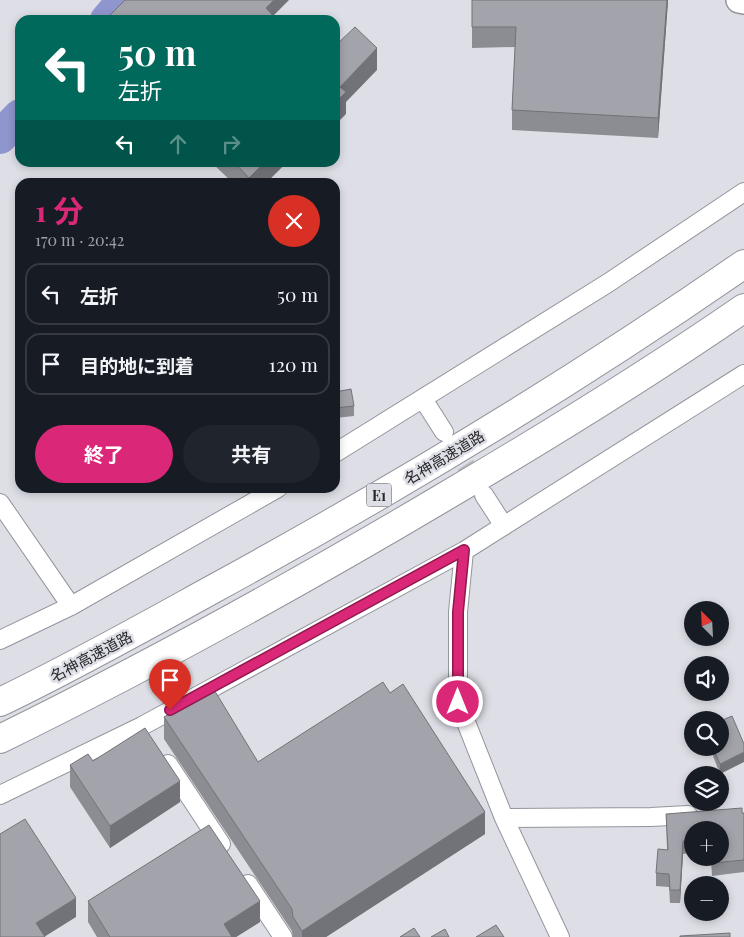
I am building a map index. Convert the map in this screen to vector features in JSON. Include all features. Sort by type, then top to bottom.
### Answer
[{"type":"highway","name":"名神高速道路","points":[[0,702],[58,674],[318,532],[525,409],[744,264]]},
{"type":"highway","name":"E1","points":[[0,739],[75,703],[337,561],[543,439],[744,308]]},
{"type":"street","points":[[739,0],[744,1]]},
{"type":"street","points":[[340,450],[608,284],[744,192]]},
{"type":"street","points":[[0,795],[142,726],[464,550],[744,374]]},
{"type":"street","points":[[423,399],[444,432]]},
{"type":"street","points":[[0,640],[71,606],[269,493]]},
{"type":"street","points":[[484,494],[504,526]]},
{"type":"street","points":[[0,503],[71,606]]},
{"type":"street","points":[[464,550],[458,612],[458,702],[504,818],[560,937]]},
{"type":"street","points":[[142,726],[229,856]]},
{"type":"street","points":[[504,818],[651,817],[708,813]]},
{"type":"street","points":[[240,872],[283,937]]},
{"type":"building","points":[[125,0],[274,0],[266,8],[272,15],[110,15]]},
{"type":"building","points":[[472,0],[667,0],[658,118],[512,110],[516,27],[472,27]]},
{"type":"building","points":[[355,27],[377,48],[340,87],[340,41]]},
{"type":"building","points":[[340,87],[346,92],[340,98]]},
{"type":"building","points":[[239,167],[260,167],[249,178]]},
{"type":"building","points":[[351,389],[354,406],[340,407],[340,391]]},
{"type":"building","points":[[383,682],[390,693],[403,684],[485,812],[302,931],[293,917],[292,909],[164,717],[213,688],[258,762]]},
{"type":"building","points":[[732,716],[744,744],[744,752],[720,764],[716,756],[729,756],[729,717]]},
{"type":"building","points":[[145,728],[180,781],[110,826],[70,765],[88,754],[93,761]]},
{"type":"building","points":[[742,808],[742,813],[744,813],[744,860],[729,861],[729,821],[684,821],[680,890],[670,890],[669,874],[656,873],[658,849],[668,850],[666,814],[729,811],[729,809]]},
{"type":"building","points":[[25,819],[76,898],[36,923],[45,937],[0,937],[0,834]]},
{"type":"building","points":[[209,825],[260,901],[224,924],[232,937],[110,937],[88,901]]},
{"type":"building","points":[[496,925],[504,937],[476,937]]},
{"type":"building","points":[[414,928],[420,937],[400,937]]},
{"type":"building","points":[[445,929],[449,937],[431,937]]},
{"type":"building","points":[[730,933],[730,937],[680,937],[680,936]]},
{"type":"waterway","points":[[111,15],[124,0]]},
{"type":"waterway","points":[[0,137],[15,121]]},
{"type":"tunnel","points":[[451,442],[480,488]]},
{"type":"route","points":[[170,710],[464,550],[458,612],[458,702]]}]
